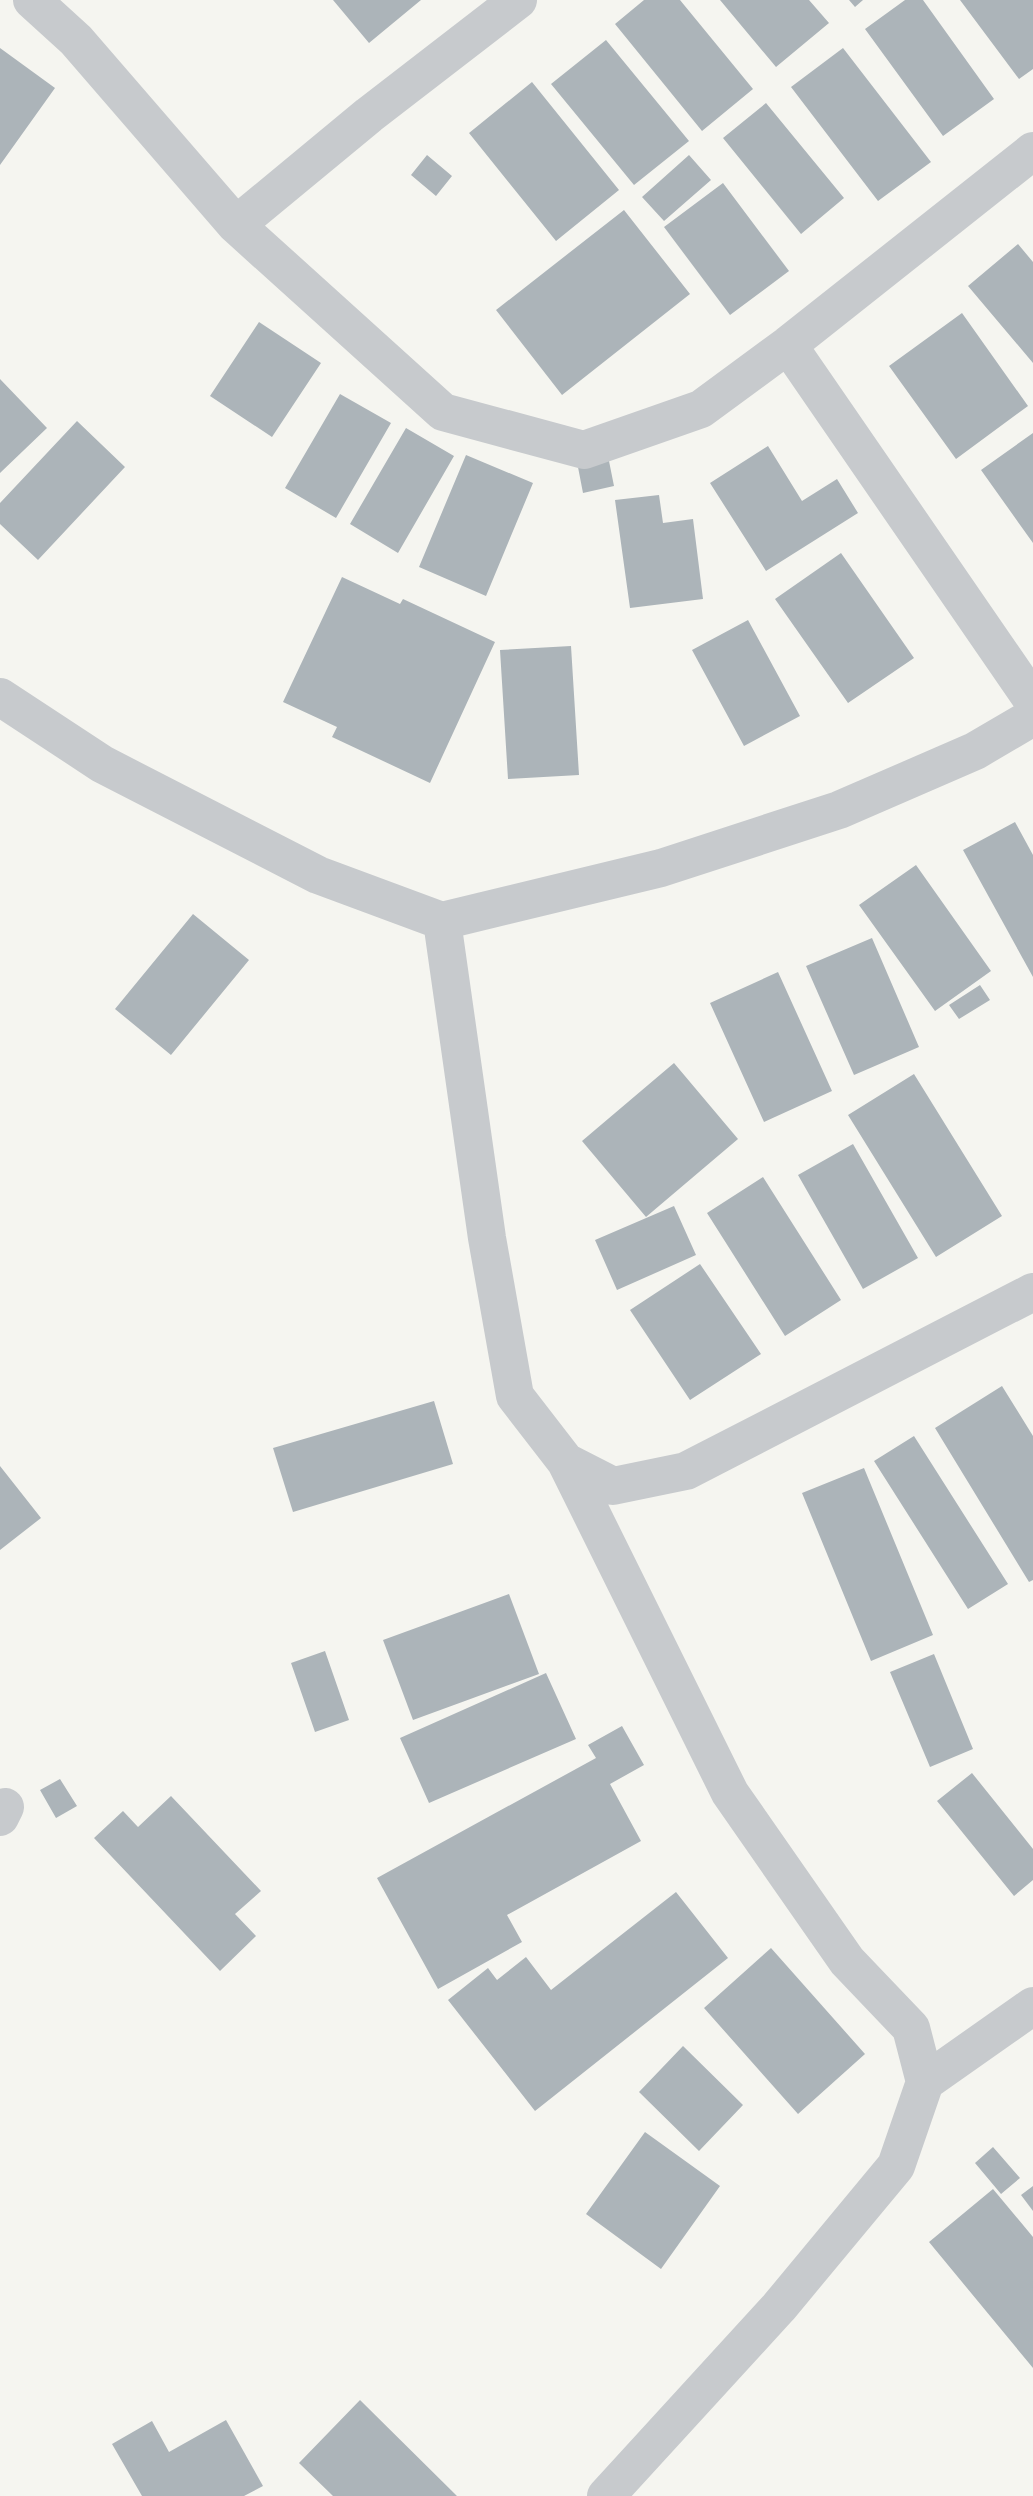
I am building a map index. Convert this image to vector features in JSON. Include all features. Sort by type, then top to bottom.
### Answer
[{"type":"street","points":[[32,0],[76,40],[236,225],[443,412],[584,450],[701,409],[788,345],[1033,151]]},
{"type":"street","points":[[236,225],[369,115],[518,0]]},
{"type":"street","points":[[788,345],[1033,701]]},
{"type":"street","points":[[0,697],[102,764],[318,875],[442,921],[661,868],[839,810],[975,751],[1033,717]]},
{"type":"street","points":[[442,921],[487,1238],[515,1396],[566,1462],[730,1793],[847,1961],[911,2028],[925,2082],[896,2166],[779,2307],[606,2496]]},
{"type":"street","points":[[566,1462],[613,1486],[686,1471],[1033,1292]]},
{"type":"street","points":[[925,2082],[1033,2006]]},
{"type":"building","points":[[333,0],[421,0],[369,43]]},
{"type":"building","points":[[644,0],[680,0],[753,89],[702,131],[615,24]]},
{"type":"building","points":[[720,0],[809,0],[829,23],[776,67]]},
{"type":"building","points":[[849,0],[863,0],[855,7]]},
{"type":"building","points":[[905,0],[923,0],[994,99],[943,136],[865,29]]},
{"type":"building","points":[[960,0],[1033,0],[1033,69],[1019,79]]},
{"type":"building","points":[[606,40],[689,141],[634,185],[551,84]]},
{"type":"building","points":[[0,48],[55,88],[0,165]]},
{"type":"building","points":[[843,48],[931,162],[878,201],[791,87]]},
{"type":"building","points":[[532,82],[619,190],[556,241],[469,133]]},
{"type":"building","points":[[766,103],[844,198],[801,234],[723,138]]},
{"type":"building","points":[[427,155],[452,176],[436,196],[411,175]]},
{"type":"building","points":[[689,155],[711,180],[664,221],[642,197]]},
{"type":"building","points":[[723,183],[789,271],[730,315],[664,227]]},
{"type":"building","points":[[624,210],[690,294],[562,395],[496,310]]},
{"type":"building","points":[[1018,244],[1033,262],[1033,363],[968,286]]},
{"type":"building","points":[[962,313],[1028,406],[956,459],[889,366]]},
{"type":"building","points":[[259,322],[321,363],[272,437],[210,396]]},
{"type":"building","points":[[0,379],[47,428],[0,473]]},
{"type":"building","points":[[340,394],[391,423],[336,518],[285,488]]},
{"type":"building","points":[[77,421],[125,467],[38,560],[0,524],[0,503]]},
{"type":"building","points":[[406,428],[454,456],[398,553],[350,524]]},
{"type":"building","points":[[1033,433],[1033,543],[981,470]]},
{"type":"building","points":[[768,446],[802,501],[837,479],[858,513],[766,571],[710,483]]},
{"type":"building","points":[[466,455],[533,483],[486,596],[419,567]]},
{"type":"building","points":[[608,456],[614,486],[583,493],[577,462]]},
{"type":"building","points":[[659,495],[663,523],[693,519],[703,599],[630,608],[615,500]]},
{"type":"building","points":[[841,553],[914,658],[848,703],[775,599]]},
{"type":"building","points":[[342,577],[400,604],[403,599],[495,642],[430,783],[332,737],[337,727],[283,702]]},
{"type":"building","points":[[748,620],[800,716],[744,746],[692,650]]},
{"type":"building","points":[[571,646],[579,775],[508,779],[500,650]]},
{"type":"building","points":[[1015,822],[1033,855],[1033,977],[963,850]]},
{"type":"building","points":[[916,865],[991,971],[935,1011],[859,905]]},
{"type":"building","points":[[193,914],[249,960],[171,1055],[115,1009]]},
{"type":"building","points":[[872,938],[919,1047],[854,1075],[806,966]]},
{"type":"building","points":[[778,972],[832,1091],[764,1122],[710,1003]]},
{"type":"building","points":[[980,985],[990,1000],[959,1019],[949,1005]]},
{"type":"building","points":[[674,1063],[738,1139],[646,1217],[582,1141]]},
{"type":"building","points":[[914,1074],[1002,1216],[936,1257],[848,1115]]},
{"type":"building","points":[[853,1144],[918,1258],[863,1289],[798,1175]]},
{"type":"building","points":[[763,1177],[841,1300],[785,1336],[707,1213]]},
{"type":"building","points":[[674,1206],[696,1255],[617,1290],[595,1240]]},
{"type":"building","points":[[700,1264],[761,1354],[690,1400],[630,1310]]},
{"type":"building","points":[[1002,1386],[1033,1436],[1033,1580],[1029,1582],[935,1428]]},
{"type":"building","points":[[434,1401],[453,1464],[293,1512],[273,1448]]},
{"type":"building","points":[[914,1436],[1008,1584],[968,1609],[874,1461]]},
{"type":"building","points":[[0,1466],[41,1518],[0,1550]]},
{"type":"building","points":[[864,1468],[933,1635],[871,1661],[802,1493]]},
{"type":"building","points":[[509,1594],[539,1674],[413,1720],[383,1640]]},
{"type":"building","points":[[325,1651],[349,1720],[315,1732],[291,1663]]},
{"type":"building","points":[[934,1654],[973,1749],[930,1767],[890,1672]]},
{"type":"building","points":[[546,1673],[576,1739],[429,1803],[400,1738]]},
{"type":"building","points":[[622,1726],[644,1765],[610,1784],[641,1841],[507,1915],[522,1942],[438,1989],[377,1878],[596,1758],[588,1745]]},
{"type":"building","points":[[972,1773],[1033,1849],[1033,1880],[1014,1896],[937,1801]]},
{"type":"building","points":[[60,1779],[77,1806],[56,1818],[40,1790]]},
{"type":"building","points":[[171,1796],[261,1891],[235,1914],[256,1936],[220,1971],[94,1838],[123,1811],[138,1827]]},
{"type":"building","points":[[676,1892],[728,1958],[535,2111],[448,2000],[488,1968],[497,1980],[526,1957],[551,1990]]},
{"type":"building","points":[[771,1948],[865,2054],[798,2114],[704,2008]]},
{"type":"building","points":[[683,2046],[743,2105],[699,2151],[639,2092]]},
{"type":"building","points":[[645,2132],[720,2186],[661,2269],[586,2214]]},
{"type":"building","points":[[993,2147],[1020,2178],[1001,2194],[975,2163]]},
{"type":"building","points":[[1033,2186],[1033,2211],[1021,2195]]},
{"type":"building","points":[[993,2189],[1033,2237],[1033,2368],[929,2242]]},
{"type":"building","points":[[360,2400],[457,2496],[333,2496],[299,2463]]},
{"type":"building","points":[[226,2420],[263,2486],[244,2496],[142,2496],[112,2444],[152,2421],[169,2452]]}]
